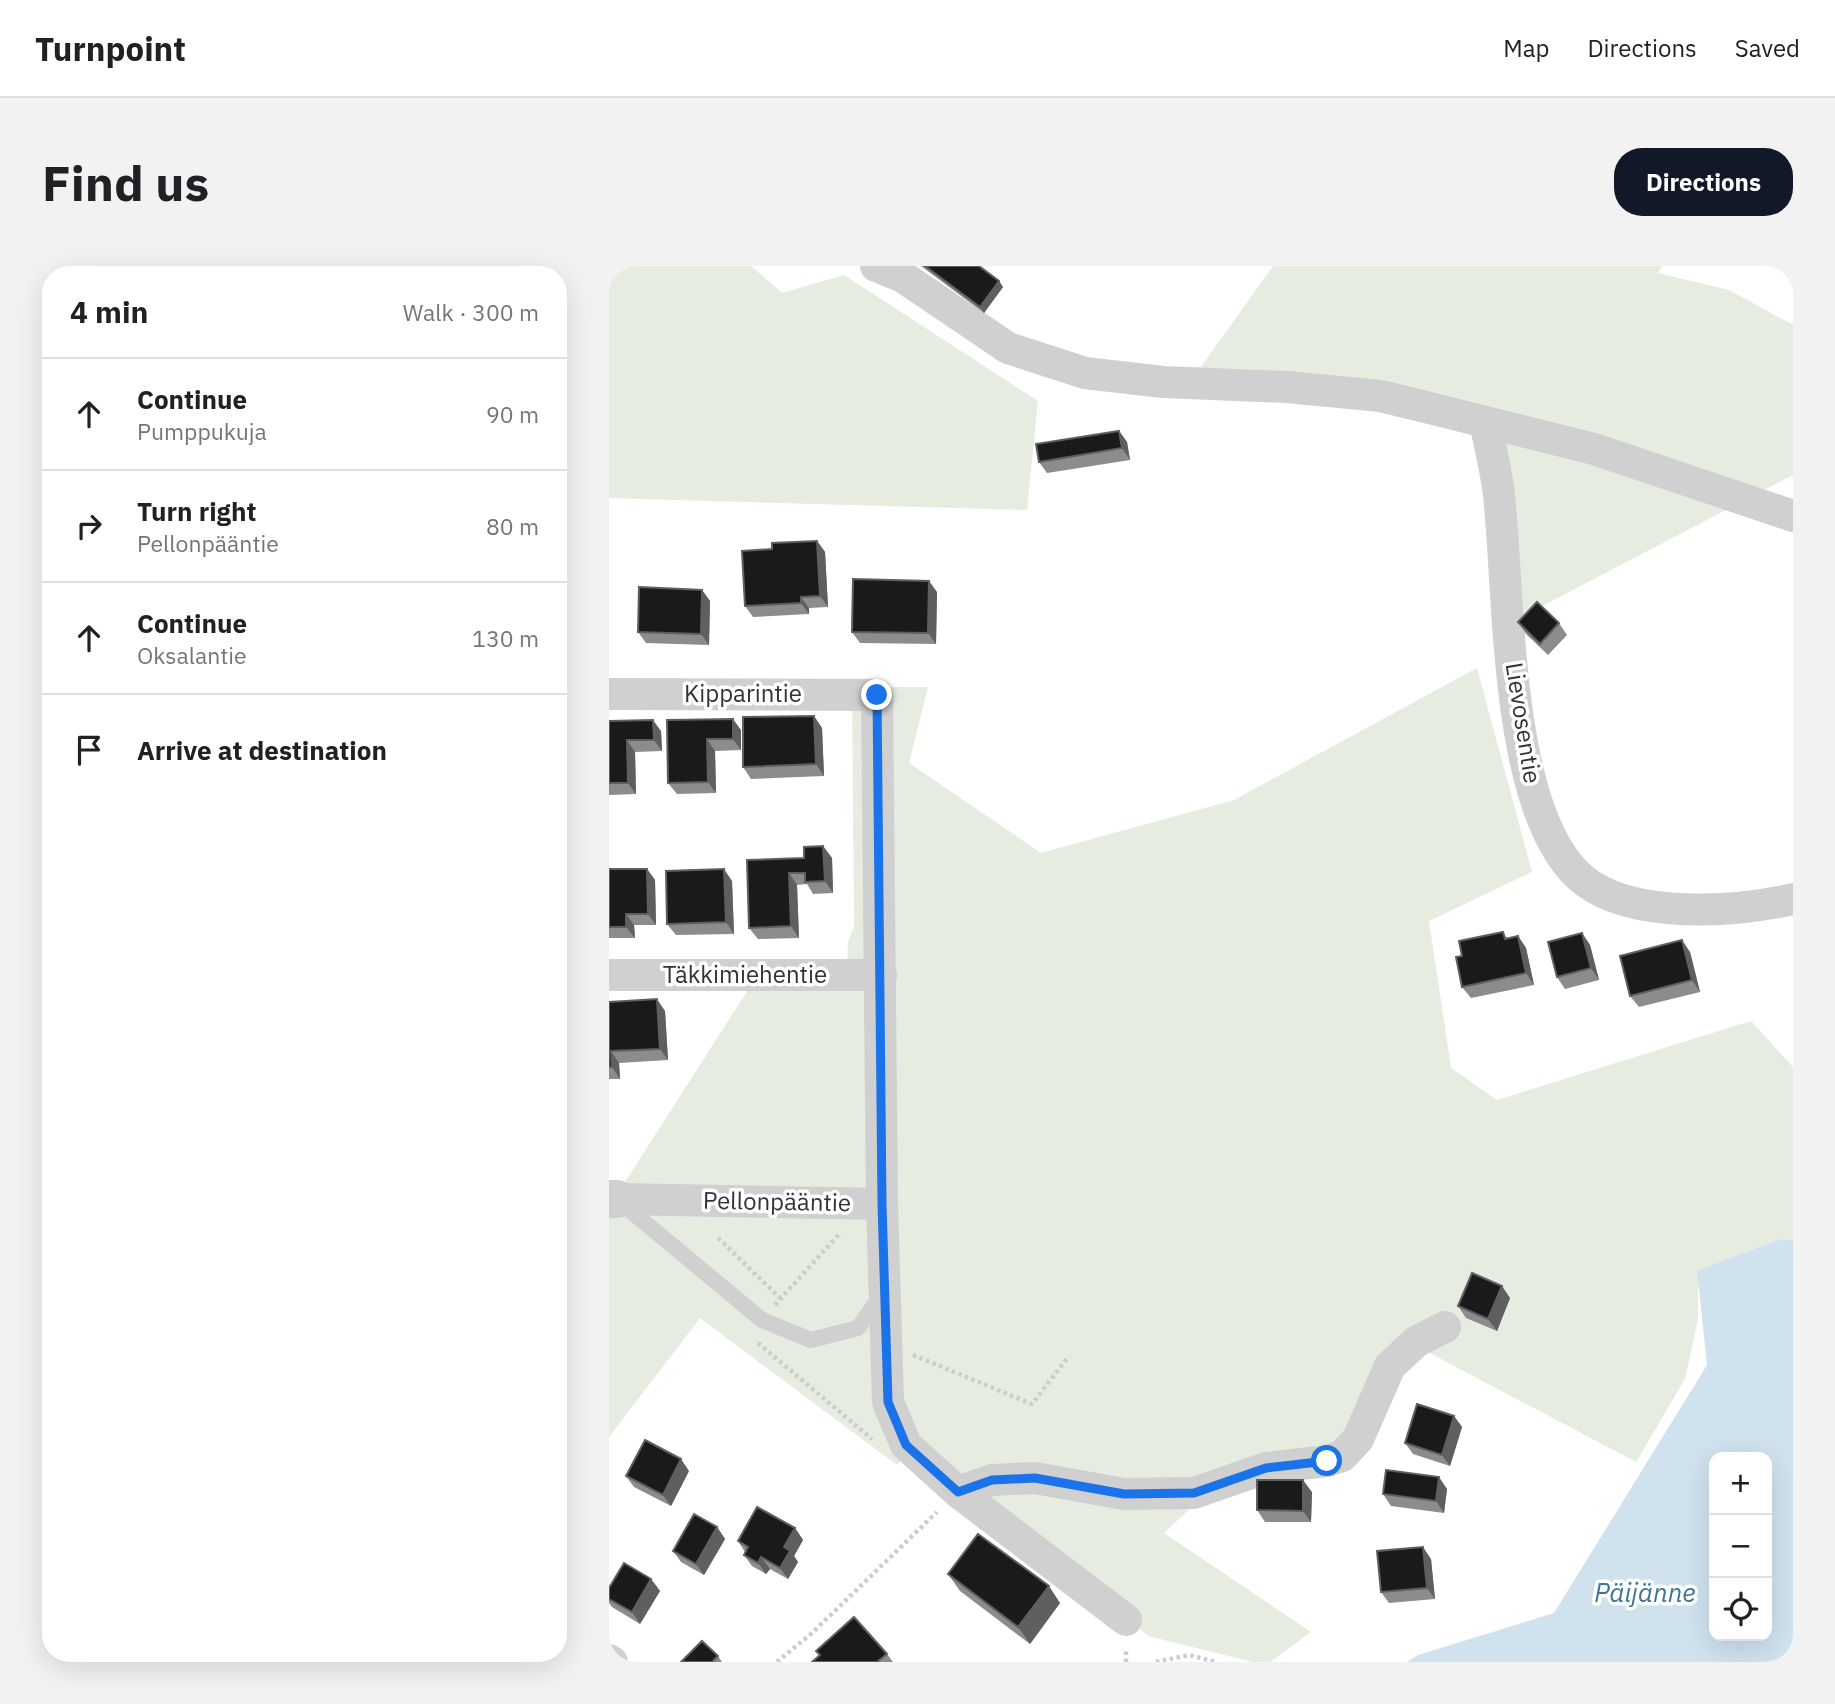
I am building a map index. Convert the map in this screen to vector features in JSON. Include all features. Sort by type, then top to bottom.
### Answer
[{"type":"street","points":[[876,266],[902,277],[1008,348],[1085,373],[1163,383],[1287,387],[1381,396],[1594,449],[1793,516]]},
{"type":"street","name":"Lievosentie","points":[[1485,422],[1499,492],[1517,705],[1531,787],[1555,845],[1585,881],[1617,898],[1670,907],[1722,910],[1793,899]]},
{"type":"street","name":"Kipparintie","points":[[609,694],[877,695],[881,975]]},
{"type":"street","name":"Täkkimiehentie","points":[[609,975],[881,975]]},
{"type":"street","points":[[881,975],[882,1204]]},
{"type":"street","name":"Pellonpääntie","points":[[613,1199],[882,1204],[888,1402],[906,1445],[958,1492],[1126,1620]]},
{"type":"street","points":[[958,1492],[992,1480],[1035,1478],[1124,1494],[1194,1493],[1266,1468],[1327,1461],[1342,1456],[1359,1439],[1390,1366],[1417,1341],[1445,1327]]},
{"type":"lane","points":[[613,1199],[762,1320],[811,1340],[858,1328],[885,1289]]},
{"type":"path","points":[[762,1320],[841,1234],[842,1203]]},
{"type":"path","points":[[718,1238],[781,1298]]},
{"type":"path","points":[[886,1344],[1032,1404],[1069,1356]]},
{"type":"path","points":[[799,1377],[887,1452],[906,1445]]},
{"type":"path","points":[[777,1662],[813,1633],[958,1492]]},
{"type":"path","points":[[1156,1662],[1189,1655],[1216,1662]]},
{"type":"shaded area","points":[[609,266],[751,266],[782,293],[844,275],[1038,401],[1027,510],[609,498]]},
{"type":"shaded area","points":[[1273,266],[1662,266],[1658,273],[1729,290],[1793,325],[1793,475],[1521,617],[1503,441],[1198,371]]},
{"type":"shaded area","points":[[1477,668],[1532,872],[1429,921],[1451,1068],[1497,1100],[1751,1021],[1793,1067],[1793,1240],[1780,1239],[1698,1271],[1698,1319],[1685,1379],[1636,1462],[1422,1349],[1458,1330],[1447,1317],[1415,1332],[1382,1363],[1354,1437],[1341,1451],[1325,1458],[1265,1463],[1193,1488],[1123,1490],[1035,1474],[990,1476],[969,1484],[917,1440],[897,1465],[700,1318],[609,1437],[609,1207],[762,968],[847,966],[848,942],[854,926],[852,687],[928,687],[909,763],[1041,853],[1234,800]]},
{"type":"shaded area","points":[[997,1490],[1196,1503],[1164,1533],[1311,1632],[1270,1662],[1253,1662],[1148,1636],[981,1498]]},
{"type":"water","name":"Päijänne","points":[[1780,1239],[1793,1240],[1793,1662],[1407,1662],[1418,1655],[1554,1613],[1707,1365],[1697,1271]]},
{"type":"building","points":[[925,266],[979,266],[999,281],[980,307]]},
{"type":"building","points":[[1119,431],[1122,448],[1039,462],[1036,444]]},
{"type":"building","points":[[817,541],[820,596],[801,597],[801,603],[745,606],[742,551],[772,549],[772,543]]},
{"type":"building","points":[[853,579],[929,581],[928,633],[852,632]]},
{"type":"building","points":[[639,587],[702,590],[701,634],[638,632]]},
{"type":"building","points":[[1537,602],[1559,623],[1540,644],[1518,622]]},
{"type":"building","points":[[814,716],[816,764],[743,767],[743,717]]},
{"type":"building","points":[[733,719],[733,739],[707,739],[708,782],[668,783],[667,720]]},
{"type":"building","points":[[653,720],[654,740],[627,740],[628,783],[609,783],[609,721]]},
{"type":"building","points":[[823,846],[825,881],[805,882],[805,873],[789,873],[791,926],[749,928],[747,860],[804,858],[804,847]]},
{"type":"building","points":[[609,869],[647,869],[648,914],[626,914],[626,927],[609,927]]},
{"type":"building","points":[[724,869],[726,922],[667,924],[666,871]]},
{"type":"building","points":[[1503,932],[1505,939],[1518,936],[1526,973],[1462,987],[1456,957],[1462,956],[1459,941]]},
{"type":"building","points":[[1582,933],[1591,968],[1557,977],[1548,942]]},
{"type":"building","points":[[1682,940],[1692,980],[1630,996],[1620,956]]},
{"type":"building","points":[[657,999],[660,1049],[611,1051],[612,1067],[609,1067],[609,1002]]},
{"type":"building","points":[[1472,1273],[1502,1286],[1488,1319],[1458,1306]]},
{"type":"building","points":[[1417,1404],[1454,1416],[1442,1455],[1405,1443]]},
{"type":"building","points":[[645,1440],[681,1459],[663,1495],[626,1476]]},
{"type":"building","points":[[1386,1470],[1439,1477],[1436,1501],[1383,1494]]},
{"type":"building","points":[[1257,1480],[1303,1480],[1303,1511],[1257,1510]]},
{"type":"building","points":[[757,1507],[795,1528],[784,1547],[790,1551],[780,1568],[761,1557],[758,1563],[744,1555],[748,1547],[738,1541]]},
{"type":"building","points":[[694,1514],[717,1527],[696,1564],[673,1551]]},
{"type":"building","points":[[978,1534],[1049,1586],[1018,1627],[948,1574]]},
{"type":"building","points":[[1423,1547],[1427,1588],[1381,1592],[1377,1551]]},
{"type":"building","points":[[624,1563],[651,1579],[632,1612],[609,1599],[609,1588]]},
{"type":"building","points":[[854,1617],[887,1654],[877,1662],[812,1662],[820,1655],[816,1651]]},
{"type":"building","points":[[702,1641],[718,1656],[712,1662],[681,1662]]},
{"type":"route","points":[[877,695],[882,1204],[888,1402],[906,1445],[958,1492],[992,1480],[1035,1478],[1124,1494],[1194,1493],[1266,1468],[1327,1461]]}]
